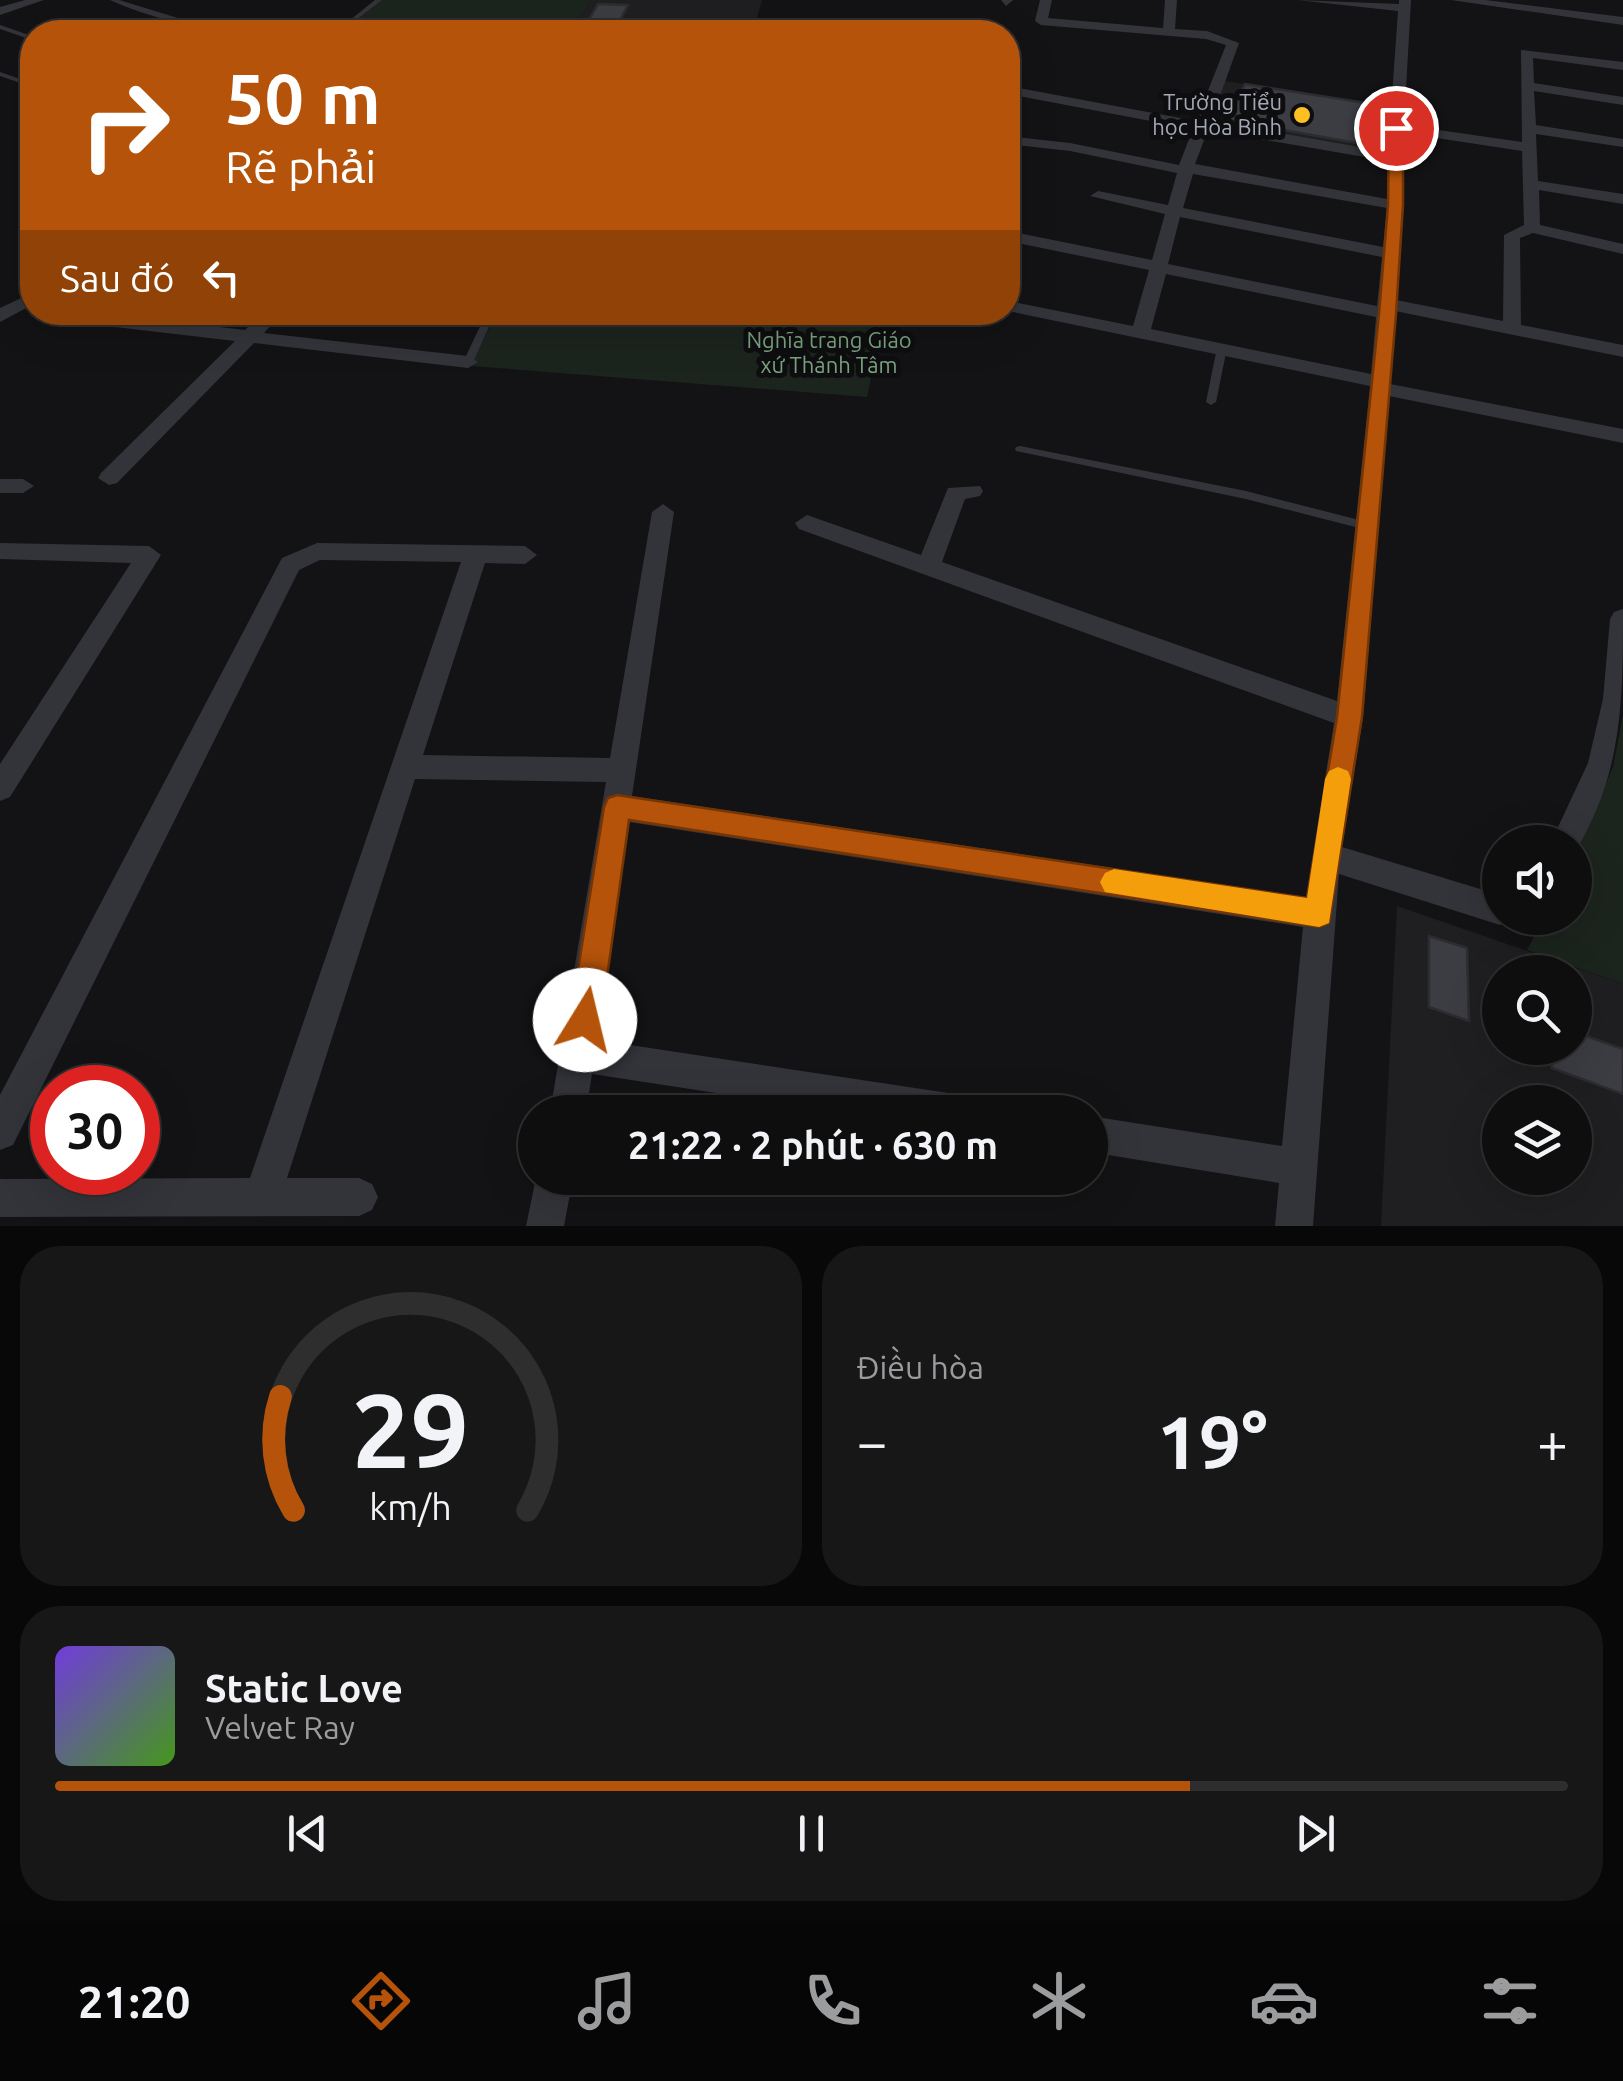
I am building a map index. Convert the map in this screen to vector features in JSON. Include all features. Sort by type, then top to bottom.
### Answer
[{"type":"street","points":[[0,11],[38,0]]},
{"type":"street","points":[[1046,0],[1041,21],[1221,37],[1233,43],[1173,212],[1140,331]]},
{"type":"street","points":[[1169,32],[1171,0]]},
{"type":"street","points":[[1294,1226],[1319,914],[1349,717],[1388,309],[1405,4],[1303,0]]},
{"type":"street","points":[[1457,0],[1623,21]]},
{"type":"street","points":[[1532,228],[1526,52],[1623,66]]},
{"type":"street","points":[[1527,86],[1623,101]]},
{"type":"street","points":[[1020,95],[1050,106],[1204,126],[1395,158]]},
{"type":"street","points":[[1396,128],[1529,148]]},
{"type":"street","points":[[1528,128],[1623,142]]},
{"type":"street","points":[[1020,141],[1396,205]]},
{"type":"street","points":[[1530,184],[1623,200]]},
{"type":"street","points":[[1098,196],[1392,254]]},
{"type":"street","points":[[1512,329],[1512,235],[1532,228],[1623,249]]},
{"type":"street","points":[[1020,238],[1623,351]]},
{"type":"street","points":[[1020,308],[1623,436]]},
{"type":"street","points":[[152,325],[468,362]]},
{"type":"street","points":[[109,478],[262,325]]},
{"type":"street","points":[[928,566],[956,493],[972,491]]},
{"type":"street","points":[[572,1095],[663,512]]},
{"type":"street","points":[[807,523],[1349,717]]},
{"type":"street","points":[[0,1132],[290,564],[316,551],[525,555]]},
{"type":"street","points":[[262,1197],[476,554]]},
{"type":"street","points":[[0,788],[150,555],[3,555]]},
{"type":"street","points":[[1574,825],[1602,763],[1616,699],[1623,619]]},
{"type":"street","points":[[406,767],[620,770]]},
{"type":"street","points":[[617,807],[1319,914]]},
{"type":"street","points":[[1325,856],[1482,904]]},
{"type":"street","points":[[580,1055],[843,1095]]},
{"type":"street","points":[[1108,1137],[1297,1167]]},
{"type":"street","points":[[546,1226],[552,1195]]},
{"type":"street","points":[[0,1198],[359,1197]]},
{"type":"lane","points":[[113,0],[177,20]]},
{"type":"lane","points":[[131,6],[151,0]]},
{"type":"lane","points":[[354,20],[380,0]]},
{"type":"lane","points":[[468,362],[486,325]]},
{"type":"lane","points":[[1211,402],[1222,348]]},
{"type":"lane","points":[[1020,448],[1246,495],[1367,526]]},
{"type":"shaded area","points":[[590,0],[762,0],[756,20],[580,20]]},
{"type":"shaded area","name":"Trường Tiểu học Hòa Bình","points":[[1225,81],[1391,106],[1390,155],[1210,123]]},
{"type":"shaded area","points":[[1397,906],[1539,955],[1482,955],[1482,1065],[1592,1065],[1592,973],[1623,984],[1623,1226],[1381,1226]]},
{"type":"green space","points":[[382,0],[590,0],[580,20],[356,20]]},
{"type":"green space","name":"Nghĩa trang Giáo xứ Thánh Tâm","points":[[491,325],[882,325],[867,397],[470,366]]},
{"type":"green space","points":[[1623,715],[1623,984],[1592,973],[1592,955],[1541,955],[1527,950],[1535,935],[1592,935],[1592,825],[1588,825],[1613,767]]},
{"type":"building","points":[[598,4],[628,5],[620,20],[589,20]]},
{"type":"building","name":"Trường Tiểu học Hòa Bình","points":[[1245,84],[1373,104],[1368,145],[1228,120]]},
{"type":"building","points":[[1429,936],[1467,948],[1469,1021],[1429,1007]]},
{"type":"building","points":[[1592,1038],[1623,1049],[1623,1094],[1552,1065],[1592,1065]]},
{"type":"slow traffic","points":[[1114,882],[1319,914],[1338,779]]},
{"type":"place","name":"Trường Tiểu học Hòa Bình","points":[[1302,115]]},
{"type":"route","points":[[585,1020],[617,807],[1319,914],[1349,717],[1396,205],[1396,128]]}]
